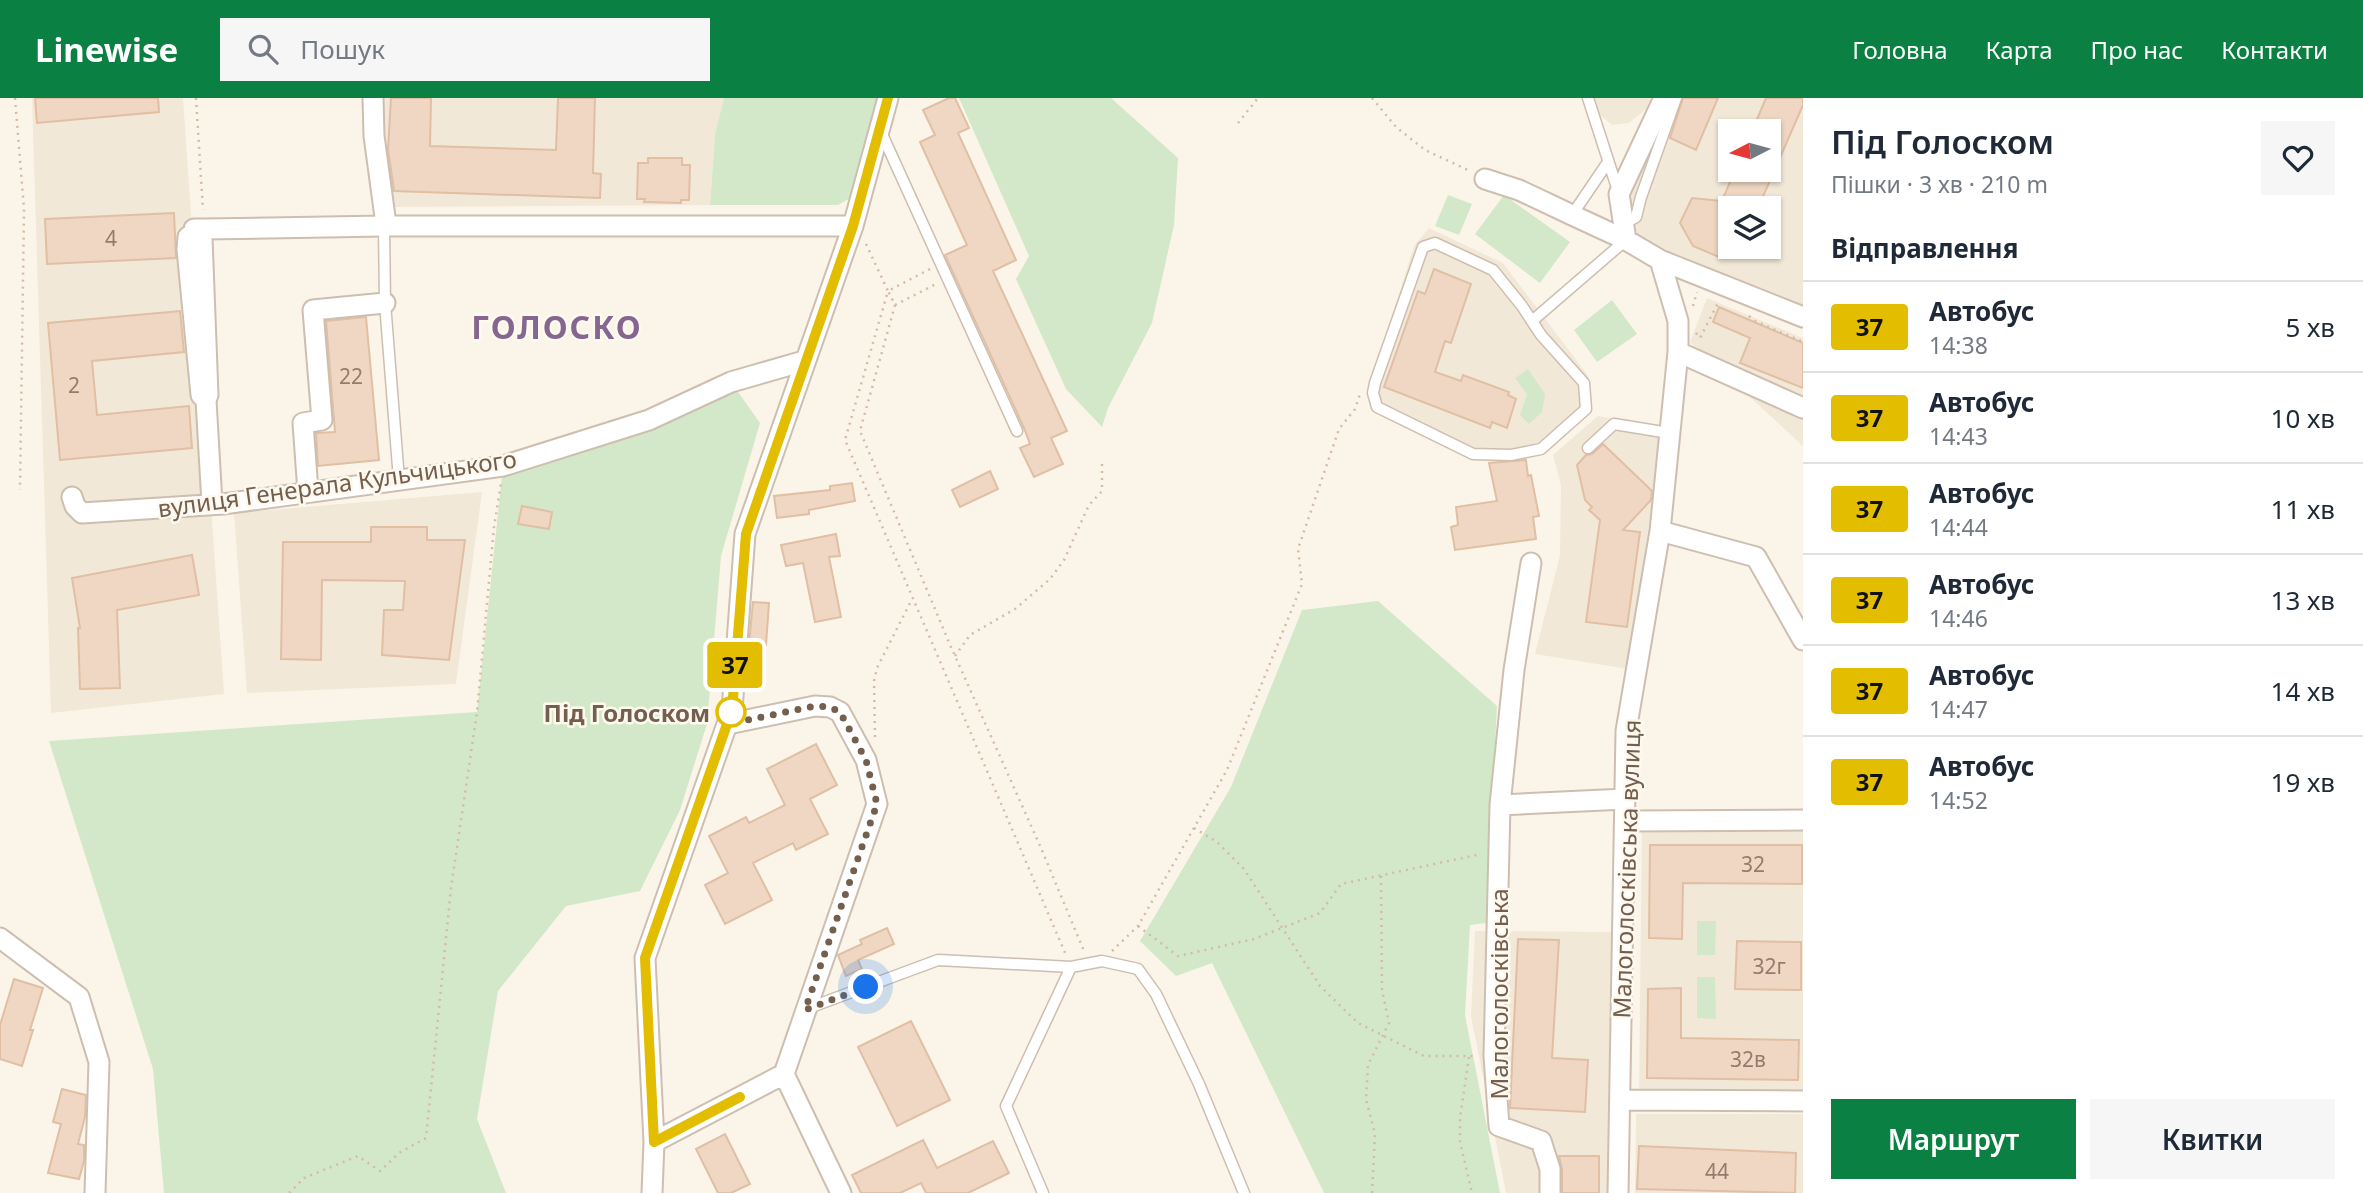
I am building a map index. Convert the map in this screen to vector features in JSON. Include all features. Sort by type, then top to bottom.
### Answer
[{"type":"street","points":[[373,98],[374,136],[384,226]]},
{"type":"street","points":[[652,1193],[654,1142],[645,958],[732,710],[746,534],[804,361],[857,232],[888,98]]},
{"type":"street","points":[[1625,232],[1619,194],[1664,98]]},
{"type":"street","points":[[1485,178],[1519,190],[1572,215],[1625,232],[1660,260],[1803,317]]},
{"type":"street","points":[[212,504],[202,239],[199,230],[384,226],[857,232]]},
{"type":"street","name":"Малоголосківська вулиця","points":[[1618,1193],[1626,732],[1660,531],[1678,352],[1678,321],[1660,260]]},
{"type":"street","points":[[308,492],[303,423],[322,420],[313,310],[385,303]]},
{"type":"street","points":[[1678,352],[1803,408]]},
{"type":"street","name":"вулиця Генерала Кульчицького","points":[[72,497],[75,506],[82,513],[212,504],[503,466],[649,420],[731,382],[804,361]]},
{"type":"street","points":[[1660,531],[1756,557],[1803,640]]},
{"type":"street","name":"Малоголосківська","points":[[1531,563],[1514,670],[1500,805],[1494,1056],[1499,1126],[1541,1141],[1550,1169],[1550,1193]]},
{"type":"street","points":[[728,724],[815,706],[830,707],[840,712],[866,760],[877,804],[784,1074],[841,1193]]},
{"type":"street","points":[[1500,805],[1625,799]]},
{"type":"street","points":[[1625,821],[1803,820]]},
{"type":"street","points":[[0,937],[79,997],[99,1062],[95,1193]]},
{"type":"street","points":[[654,1142],[784,1074]]},
{"type":"street","points":[[1620,1100],[1803,1101]]},
{"type":"lane","points":[[1588,98],[1619,194]]},
{"type":"lane","points":[[1532,321],[1625,232],[1636,217],[1676,98]]},
{"type":"lane","points":[[879,130],[1017,431]]},
{"type":"lane","points":[[1572,215],[1608,162]]},
{"type":"lane","points":[[384,226],[385,303],[399,480]]},
{"type":"lane","points":[[1435,243],[1493,270],[1532,321],[1541,335],[1584,383],[1586,409],[1541,450],[1511,455],[1473,454],[1377,407],[1373,393],[1375,383],[1423,247],[1435,243]]},
{"type":"lane","points":[[1588,448],[1614,424],[1669,433]]},
{"type":"lane","points":[[805,1010],[938,960],[1072,967],[1102,961],[1138,970],[1156,994],[1199,1084],[1244,1193]]},
{"type":"lane","points":[[1043,1193],[1006,1105],[1072,967]]},
{"type":"path","points":[[15,98],[24,209],[20,490]]},
{"type":"path","points":[[196,98],[199,230]]},
{"type":"path","points":[[1238,123],[1258,98]]},
{"type":"path","points":[[1372,98],[1396,127],[1425,150],[1485,178]]},
{"type":"path","points":[[857,232],[895,305],[860,431],[1089,964]]},
{"type":"path","points":[[940,263],[888,291],[845,440],[1072,967]]},
{"type":"path","points":[[895,305],[947,278]]},
{"type":"path","points":[[1693,309],[1693,298],[1700,286]]},
{"type":"path","points":[[1695,332],[1700,338],[1717,309],[1721,294]]},
{"type":"path","points":[[1801,341],[1803,335]]},
{"type":"path","points":[[1102,961],[1138,926],[1227,770],[1301,584],[1298,549],[1339,429],[1354,410],[1359,397]]},
{"type":"path","points":[[955,656],[970,635],[1015,609],[1057,570],[1089,506],[1102,491],[1102,460]]},
{"type":"path","points":[[289,1193],[304,1178],[358,1156],[380,1171],[399,1153],[426,1138],[451,888],[477,712],[494,527],[503,466]]},
{"type":"path","points":[[875,737],[874,681],[877,668],[912,599]]},
{"type":"path","points":[[1194,828],[1217,842],[1244,869],[1320,986],[1358,1023],[1424,1056],[1494,1056]]},
{"type":"path","points":[[1138,926],[1178,956],[1254,939],[1320,913],[1341,884],[1498,850]]},
{"type":"path","points":[[1372,1193],[1375,1134],[1366,1099],[1368,1065],[1389,1023],[1382,990],[1381,876]]},
{"type":"path","points":[[1469,1056],[1460,1118],[1460,1142],[1472,1193]]},
{"type":"shaded area","points":[[32,98],[183,98],[224,694],[51,713]]},
{"type":"shaded area","points":[[381,98],[724,98],[715,134],[710,205],[393,207],[386,191]]},
{"type":"shaded area","points":[[1594,98],[1651,98],[1646,109],[1629,123],[1612,125],[1599,114]]},
{"type":"shaded area","points":[[1670,98],[1803,98],[1803,307],[1638,238],[1626,192]]},
{"type":"shaded area","points":[[1429,228],[1503,263],[1589,377],[1586,409],[1541,454],[1471,459],[1400,425],[1374,409],[1368,393],[1414,246]]},
{"type":"shaded area","points":[[1707,298],[1803,338],[1803,446],[1690,342]]},
{"type":"shaded area","points":[[1598,416],[1663,427],[1628,669],[1535,654],[1560,555],[1561,485],[1553,455]]},
{"type":"shaded area","points":[[482,492],[456,684],[247,693],[234,513]]},
{"type":"shaded area","points":[[1642,820],[1803,821],[1803,1101],[1639,1100]]},
{"type":"shaded area","points":[[1475,931],[1613,932],[1608,1193],[1506,1193],[1471,1016]]},
{"type":"shaded area","points":[[1636,1114],[1803,1114],[1803,1193],[1635,1193]]},
{"type":"green space","points":[[724,98],[880,98],[852,197],[838,205],[710,205],[715,134]]},
{"type":"green space","points":[[959,98],[1111,98],[1178,158],[1174,225],[1152,323],[1108,408],[1102,427],[1066,389],[1016,279],[1029,256]]},
{"type":"green space","points":[[1448,195],[1472,204],[1459,235],[1435,226]]},
{"type":"green space","points":[[1504,195],[1570,242],[1540,283],[1475,234]]},
{"type":"green space","points":[[1612,300],[1637,334],[1597,362],[1574,330]]},
{"type":"green space","points":[[1528,369],[1545,394],[1542,412],[1529,424],[1520,415],[1527,394],[1515,378]]},
{"type":"green space","points":[[731,382],[760,423],[721,556],[707,724],[680,810],[640,891],[566,906],[498,991],[477,1119],[506,1193],[164,1193],[153,1069],[49,741],[477,712],[503,466]]},
{"type":"green space","points":[[1378,601],[1497,706],[1486,923],[1470,925],[1465,1015],[1500,1193],[1324,1193],[1212,963],[1176,976],[1140,941],[1231,787],[1302,610]]},
{"type":"green space","points":[[1697,921],[1716,921],[1715,955],[1697,955]]},
{"type":"green space","points":[[1697,977],[1715,977],[1716,1019],[1697,1018]]},
{"type":"building","points":[[35,98],[158,98],[159,112],[37,123]]},
{"type":"building","points":[[391,98],[431,98],[430,146],[556,150],[558,98],[595,98],[593,173],[601,174],[600,198],[394,191],[388,149]]},
{"type":"building","points":[[949,98],[955,98],[969,128],[958,133],[1016,260],[993,271],[1067,431],[1051,438],[1063,464],[1034,477],[1020,448],[1030,444],[1024,428],[945,255],[967,245],[920,142],[935,135],[923,110]]},
{"type":"building","points":[[1683,98],[1718,98],[1696,150],[1670,138]]},
{"type":"building","points":[[1766,98],[1803,98],[1803,105],[1782,153],[1782,119],[1757,119]]},
{"type":"building","points":[[648,158],[682,158],[682,165],[690,165],[689,200],[681,200],[681,203],[644,202],[645,199],[637,199],[638,163],[648,163]]},
{"type":"building","points":[[1730,182],[1769,182],[1763,196],[1724,196]]},
{"type":"building","points":[[1692,198],[1718,201],[1718,257],[1693,246],[1680,223]]},
{"type":"building","points":[[174,213],[176,258],[47,264],[45,219]]},
{"type":"building","points":[[1434,269],[1471,284],[1451,343],[1445,341],[1435,372],[1461,381],[1463,375],[1509,392],[1508,395],[1516,399],[1507,428],[1492,422],[1490,428],[1384,387],[1418,291],[1425,294]]},
{"type":"building","points":[[1719,307],[1803,343],[1803,388],[1740,363],[1750,338],[1713,322]]},
{"type":"building","points":[[180,311],[184,352],[92,361],[97,415],[189,406],[192,448],[60,460],[48,323]]},
{"type":"building","points":[[366,317],[379,460],[318,466],[316,433],[335,432],[326,321]]},
{"type":"building","points":[[1603,444],[1652,491],[1651,500],[1623,530],[1640,532],[1627,627],[1586,622],[1600,520],[1589,510],[1592,507],[1585,500],[1577,465],[1586,455],[1592,454]]},
{"type":"building","points":[[1526,460],[1539,516],[1533,517],[1536,539],[1455,550],[1451,527],[1458,525],[1456,507],[1497,501],[1489,463]]},
{"type":"building","points":[[990,471],[998,489],[960,507],[952,490]]},
{"type":"building","points":[[852,483],[855,501],[809,510],[809,514],[777,518],[774,496],[830,490],[830,486]]},
{"type":"building","points":[[522,506],[552,512],[549,529],[518,524]]},
{"type":"building","points":[[371,527],[427,527],[427,540],[465,540],[449,660],[382,655],[384,610],[403,610],[405,581],[322,580],[321,660],[281,659],[283,542],[371,542]]},
{"type":"building","points":[[836,534],[840,556],[829,557],[841,617],[815,622],[803,563],[786,566],[781,545]]},
{"type":"building","points":[[192,555],[199,595],[117,610],[120,688],[80,689],[80,628],[72,578]]},
{"type":"building","points":[[753,602],[769,603],[766,645],[749,644]]},
{"type":"building","points":[[816,744],[837,785],[810,799],[828,834],[796,850],[793,843],[753,863],[772,900],[725,924],[705,885],[728,873],[709,836],[746,817],[749,823],[785,805],[767,769]]},
{"type":"building","points":[[1650,845],[1802,845],[1802,884],[1683,883],[1682,939],[1649,938]]},
{"type":"building","points":[[887,928],[894,944],[858,960],[862,969],[846,976],[838,955],[862,944],[860,940]]},
{"type":"building","points":[[1518,939],[1559,940],[1552,1058],[1588,1060],[1585,1112],[1510,1108]]},
{"type":"building","points":[[1737,941],[1801,942],[1801,990],[1735,989]]},
{"type":"building","points":[[14,979],[43,988],[22,1066],[0,1059],[0,1025]]},
{"type":"building","points":[[1681,988],[1681,1038],[1799,1040],[1798,1080],[1647,1078],[1648,989]]},
{"type":"building","points":[[911,1021],[950,1100],[897,1126],[858,1047]]},
{"type":"building","points":[[62,1089],[86,1095],[85,1117],[78,1144],[84,1145],[84,1161],[79,1179],[48,1173],[61,1124],[53,1122]]},
{"type":"building","points":[[725,1134],[750,1184],[731,1193],[718,1193],[696,1149]]},
{"type":"building","points":[[923,1140],[937,1168],[993,1141],[1009,1173],[968,1193],[926,1193],[921,1183],[900,1193],[861,1193],[852,1175]]},
{"type":"building","points":[[1639,1146],[1796,1153],[1795,1193],[1637,1189]]},
{"type":"building","points":[[1559,1156],[1599,1156],[1599,1193],[1562,1193]]},
{"type":"bus line","name":"37","points":[[740,1097],[654,1142],[645,958],[732,710],[746,534],[853,226],[888,98]]},
{"type":"place","name":"Під Голоском","points":[[731,712]]},
{"type":"district","name":"ГОЛОСКО","points":[[557,326]]},
{"type":"route","points":[[731,712],[732,710],[728,724],[805,707],[830,707],[840,712],[866,760],[877,804],[805,1010],[866,987]]}]
